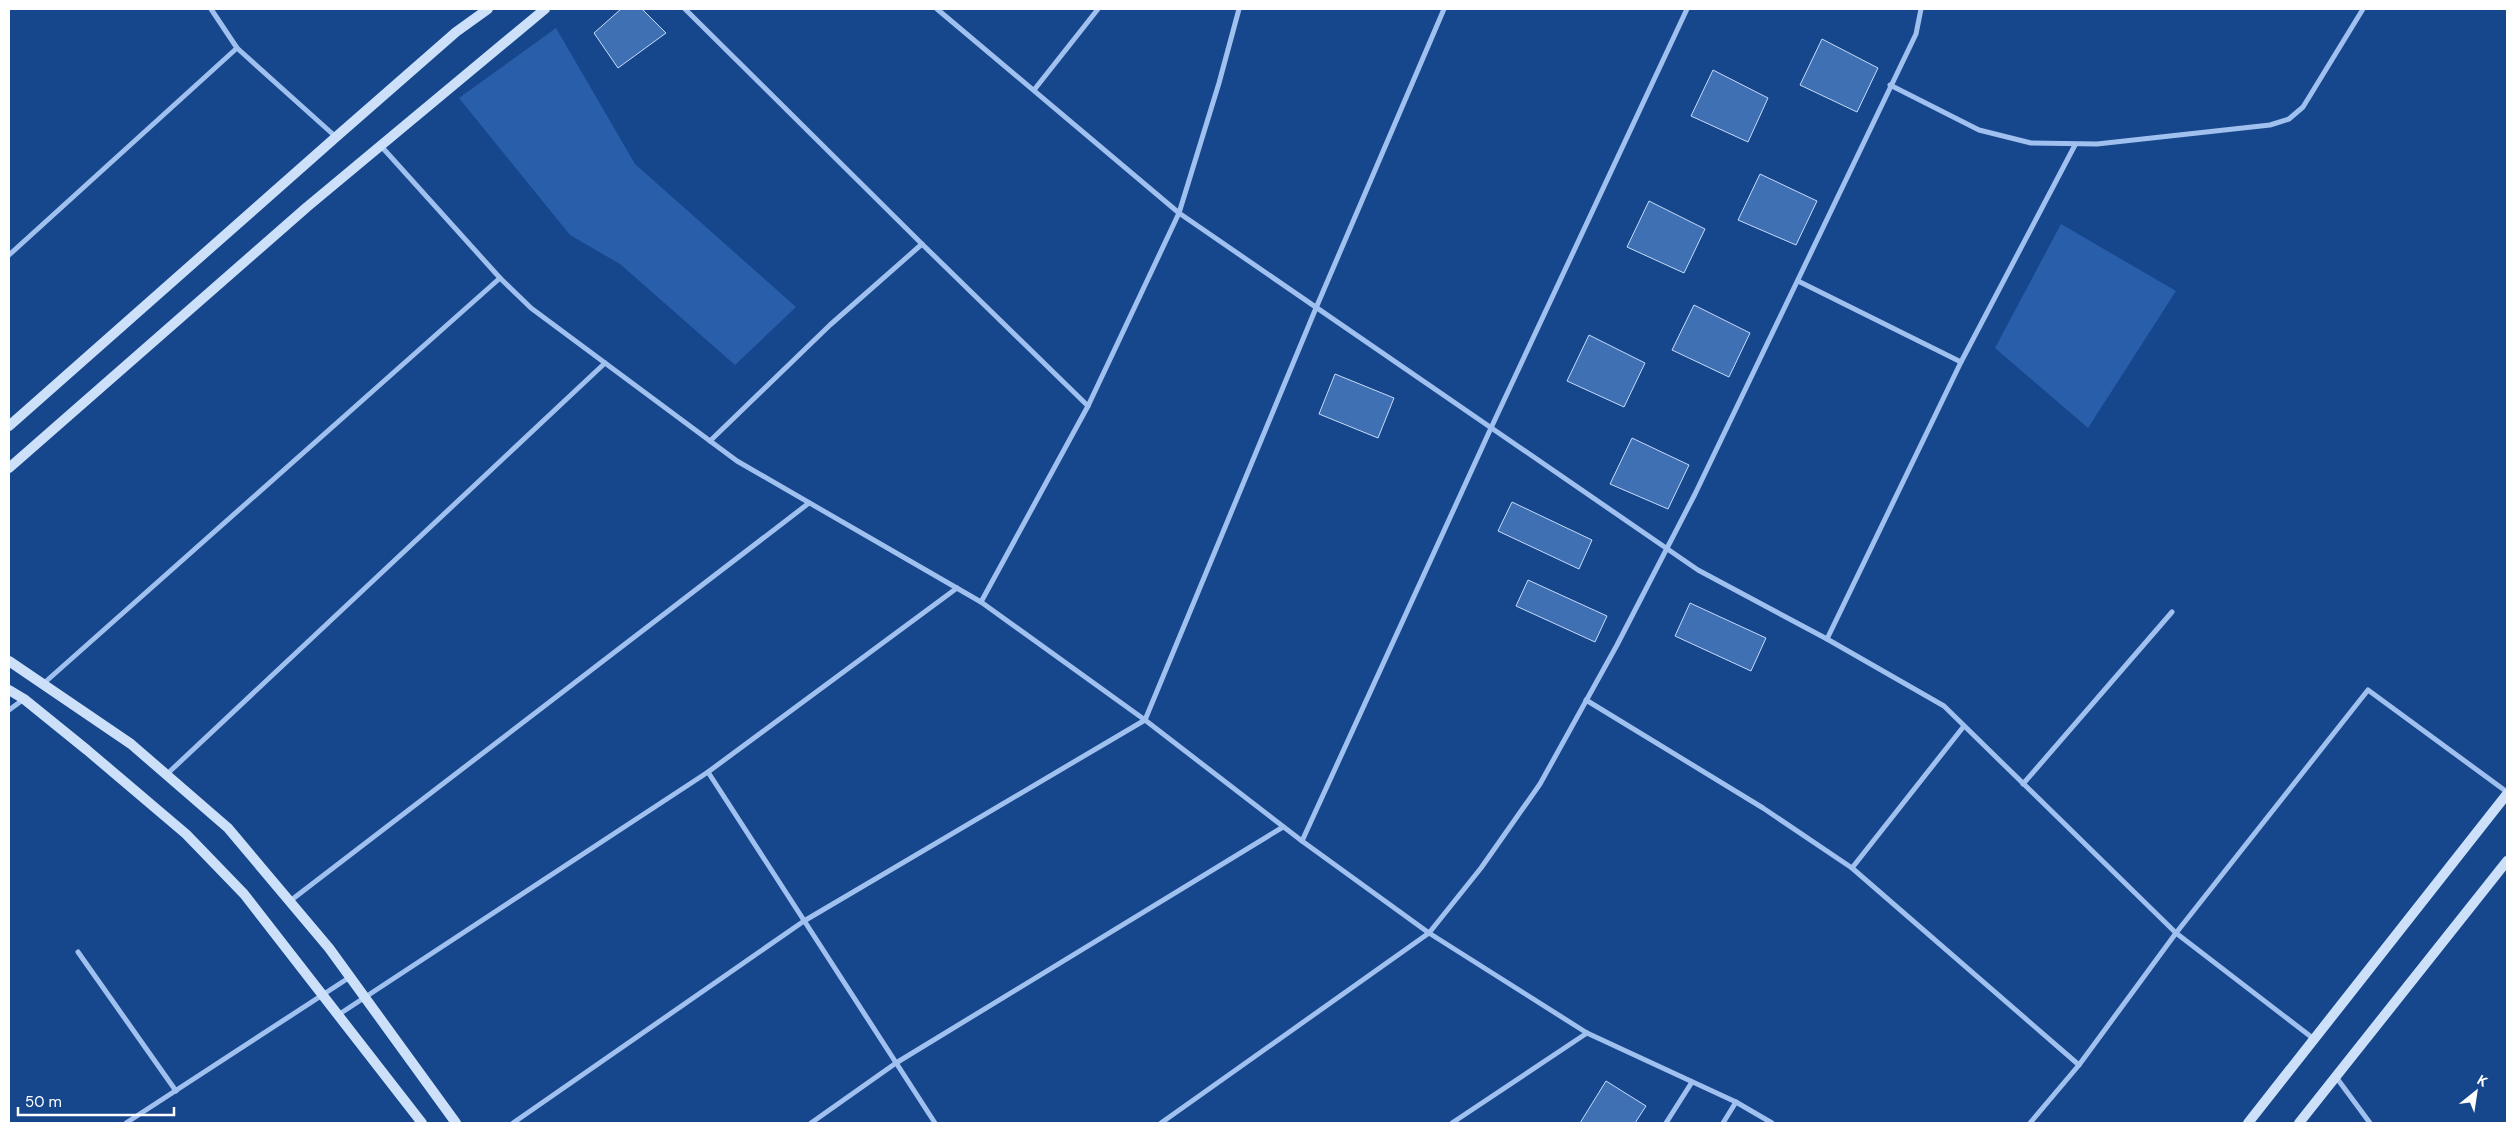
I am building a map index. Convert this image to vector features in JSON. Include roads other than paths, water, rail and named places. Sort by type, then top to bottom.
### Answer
[{"type":"street","points":[[211,9],[237,48],[336,137]]},
{"type":"street","points":[[9,426],[456,32],[488,9]]},
{"type":"street","points":[[9,468],[306,207],[544,9]]},
{"type":"street","points":[[685,9],[1088,406]]},
{"type":"street","points":[[937,9],[1178,213],[1698,570],[1827,639],[1944,706],[2176,933],[2314,1039]]},
{"type":"street","points":[[1034,90],[1098,9]]},
{"type":"street","points":[[981,602],[1088,406],[1178,213],[1219,83],[1239,9]]},
{"type":"street","points":[[513,1123],[804,921],[1145,720],[1316,308],[1444,9]]},
{"type":"street","points":[[1302,841],[1491,428],[1687,9]]},
{"type":"street","points":[[1161,1123],[1429,933],[1481,868],[1540,784],[1667,549],[1916,34],[1921,9]]},
{"type":"street","points":[[1890,85],[1979,130],[2031,143],[2075,145],[2270,125],[2289,119],[2304,107],[2363,9]]},
{"type":"street","points":[[9,255],[237,48]]},
{"type":"street","points":[[1827,639],[1961,362],[2075,145]]},
{"type":"street","points":[[381,146],[500,278],[531,308],[737,461],[981,602],[1145,720],[1283,827],[1429,933],[1587,1033],[1736,1102],[1772,1123]]},
{"type":"street","points":[[710,441],[830,325],[922,244]]},
{"type":"street","points":[[43,684],[500,278]]},
{"type":"street","points":[[1798,281],[1961,362]]},
{"type":"street","points":[[165,775],[605,363]]},
{"type":"street","points":[[290,901],[809,503]]},
{"type":"street","points":[[338,1015],[708,772],[957,588]]},
{"type":"street","points":[[2022,784],[2172,612]]},
{"type":"street","points":[[9,661],[131,744],[228,828],[290,901],[350,977],[456,1123]]},
{"type":"street","points":[[9,690],[24,699],[186,834],[244,894],[422,1123]]},
{"type":"street","points":[[2030,1123],[2080,1065],[2176,933],[2368,690],[2507,793],[2248,1123]]},
{"type":"street","points":[[9,710],[24,699]]},
{"type":"street","points":[[1586,700],[1762,808],[1852,868],[2080,1065]]},
{"type":"street","points":[[1852,868],[1964,726]]},
{"type":"street","points":[[708,772],[935,1123]]},
{"type":"street","points":[[810,1123],[896,1063],[1283,827]]},
{"type":"street","points":[[2299,1123],[2507,861]]},
{"type":"street","points":[[78,952],[176,1091]]},
{"type":"street","points":[[126,1123],[350,977]]},
{"type":"street","points":[[1452,1123],[1587,1033]]},
{"type":"street","points":[[2336,1077],[2370,1123]]},
{"type":"street","points":[[1666,1123],[1692,1082]]},
{"type":"street","points":[[1722,1123],[1736,1102]]}]
